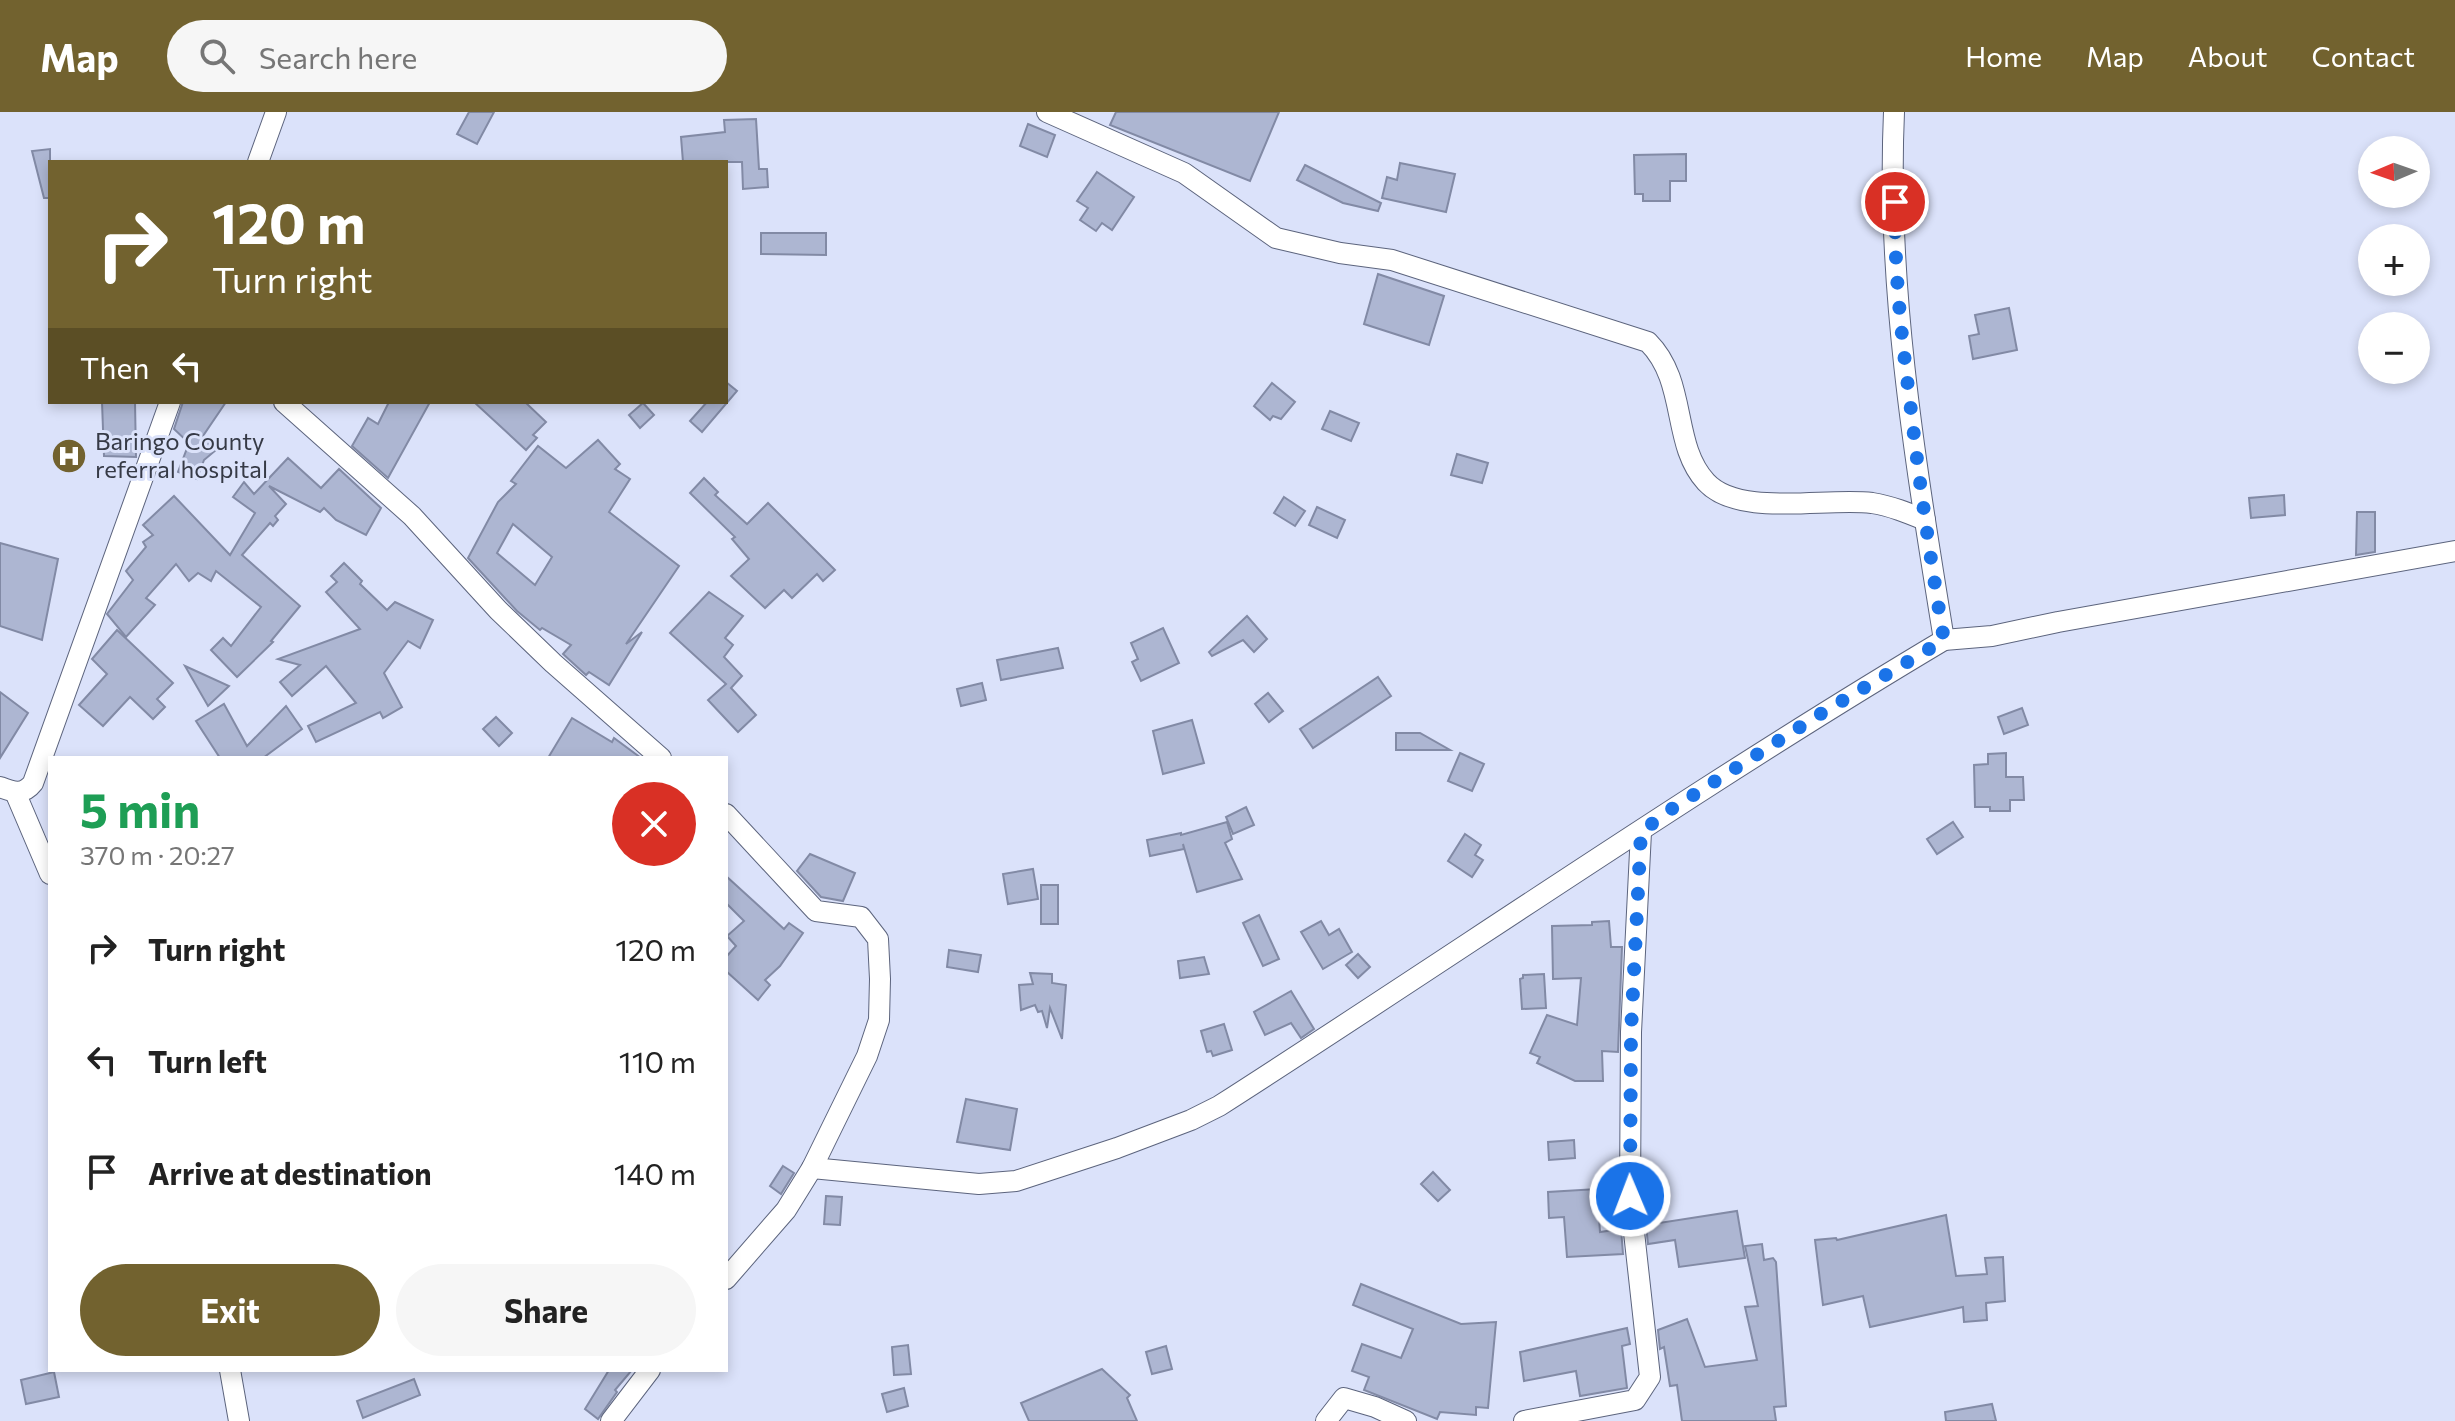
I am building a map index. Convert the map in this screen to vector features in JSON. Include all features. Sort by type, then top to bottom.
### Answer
[{"type":"street","points":[[259,160],[276,112]]},
{"type":"street","points":[[1047,112],[1184,173],[1276,238],[1340,253],[1392,260],[1648,342],[1663,357],[1674,386],[1691,459],[1706,482],[1726,497],[1747,502],[1872,503],[1899,509],[1925,520]]},
{"type":"street","points":[[1894,112],[1895,233],[1903,343],[1925,520],[1944,640]]},
{"type":"street","points":[[7,789],[27,791],[33,783],[169,404]]},
{"type":"street","points":[[286,404],[412,516],[498,610],[553,663],[659,756]]},
{"type":"street","points":[[812,1168],[979,1184],[1016,1181],[1191,1120],[1231,1099],[1452,956],[1532,899],[1641,832],[1673,808],[1842,700],[1944,640],[1992,636],[2455,551]]},
{"type":"street","points":[[7,789],[48,870]]},
{"type":"street","points":[[728,816],[816,911],[861,917],[878,939],[879,1020],[852,1092],[812,1168],[786,1210],[728,1277]]},
{"type":"street","points":[[1524,1421],[1635,1400],[1650,1377],[1630,1196],[1631,1032],[1641,832]]},
{"type":"street","points":[[230,1372],[239,1421]]},
{"type":"street","points":[[611,1421],[648,1372]]},
{"type":"street","points":[[1326,1421],[1344,1398],[1406,1421]]},
{"type":"building","points":[[469,112],[494,112],[477,144],[457,134]]},
{"type":"building","points":[[1116,112],[1279,112],[1250,181],[1110,125]]},
{"type":"building","points":[[756,119],[759,169],[767,169],[768,187],[743,189],[742,162],[683,160],[681,137],[725,132],[724,120]]},
{"type":"building","points":[[1028,124],[1055,135],[1047,157],[1020,146]]},
{"type":"building","points":[[50,149],[48,198],[44,198],[32,151]]},
{"type":"building","points":[[1686,154],[1686,181],[1670,181],[1670,201],[1643,201],[1643,194],[1635,194],[1634,155]]},
{"type":"building","points":[[1400,163],[1455,174],[1446,212],[1382,198],[1387,177],[1397,180]]},
{"type":"building","points":[[1305,165],[1381,203],[1378,211],[1343,203],[1297,180]]},
{"type":"building","points":[[1097,172],[1134,197],[1112,230],[1102,223],[1096,231],[1080,220],[1088,208],[1077,201]]},
{"type":"building","points":[[761,233],[826,233],[826,255],[761,254]]},
{"type":"building","points":[[1378,274],[1444,296],[1429,345],[1364,324]]},
{"type":"building","points":[[2009,308],[2017,350],[1973,359],[1969,336],[1979,334],[1975,315]]},
{"type":"building","points":[[1272,383],[1295,402],[1281,419],[1273,416],[1270,420],[1254,406]]},
{"type":"building","points":[[728,384],[737,391],[728,402]]},
{"type":"building","points":[[102,404],[135,404],[136,457],[104,456]]},
{"type":"building","points":[[182,404],[225,404],[203,436],[216,450],[204,460],[197,479],[178,472],[189,443],[174,429]]},
{"type":"building","points":[[388,404],[429,404],[388,478],[352,446],[368,418],[378,424]]},
{"type":"building","points":[[476,404],[527,404],[546,422],[533,435],[537,438],[526,450]]},
{"type":"building","points":[[644,404],[654,415],[640,428],[629,415]]},
{"type":"building","points":[[705,404],[726,404],[702,432],[690,421]]},
{"type":"building","points":[[1330,411],[1359,423],[1351,441],[1322,429]]},
{"type":"building","points":[[598,440],[620,464],[615,469],[630,479],[609,512],[679,566],[626,644],[642,632],[609,685],[589,672],[586,675],[563,654],[571,645],[542,628],[540,630],[517,611],[468,558],[498,502],[516,484],[511,481],[538,446],[566,468]],"holes":[[[513,524],[552,557],[535,585],[497,553]]]},
{"type":"building","points":[[1457,454],[1488,463],[1482,483],[1451,475]]},
{"type":"building","points":[[288,458],[321,488],[339,469],[381,508],[366,535],[336,520],[324,508],[320,512],[269,486],[286,504],[275,516],[278,520],[273,526],[270,523],[242,555],[300,606],[273,642],[237,677],[211,650],[223,638],[231,646],[261,607],[216,571],[211,581],[198,573],[189,581],[176,564],[146,598],[155,605],[126,637],[107,614],[133,580],[126,571],[146,547],[143,542],[153,535],[143,525],[174,496],[230,555],[255,513],[233,497],[244,482],[254,494]]},
{"type":"building","points":[[704,478],[718,492],[715,495],[747,524],[768,503],[835,570],[823,581],[817,574],[792,598],[784,590],[765,608],[731,576],[749,559],[732,539],[735,537],[690,493]]},
{"type":"building","points":[[2284,495],[2285,515],[2251,518],[2249,498]]},
{"type":"building","points":[[1284,497],[1305,511],[1295,526],[1274,513]]},
{"type":"building","points":[[1317,507],[1345,520],[1337,538],[1309,525]]},
{"type":"building","points":[[2357,512],[2375,512],[2375,552],[2356,555]]},
{"type":"building","points":[[0,543],[58,559],[42,640],[0,626]]},
{"type":"building","points":[[344,563],[387,610],[395,602],[433,620],[420,648],[408,641],[384,673],[402,707],[383,718],[380,712],[316,742],[308,726],[356,703],[326,666],[292,696],[280,682],[300,665],[278,659],[360,629],[326,592],[337,582],[331,576]]},
{"type":"building","points":[[709,592],[743,616],[725,638],[733,645],[724,657],[742,676],[731,688],[756,715],[738,732],[708,700],[726,684],[670,633]]},
{"type":"building","points":[[1247,616],[1267,639],[1254,652],[1243,640],[1212,656],[1209,652]]},
{"type":"building","points":[[1163,628],[1179,663],[1141,681],[1132,662],[1138,659],[1131,643]]},
{"type":"building","points":[[117,630],[173,683],[157,699],[165,707],[153,719],[130,697],[103,726],[79,705],[107,674],[92,659]]},
{"type":"building","points":[[1058,648],[1063,668],[1001,680],[997,660]]},
{"type":"building","points":[[185,666],[229,686],[208,706]]},
{"type":"building","points":[[1378,677],[1391,696],[1313,748],[1300,729]]},
{"type":"building","points":[[982,683],[986,700],[961,706],[957,689]]},
{"type":"building","points":[[0,692],[28,713],[0,758]]},
{"type":"building","points":[[1268,693],[1283,711],[1269,722],[1255,704]]},
{"type":"building","points":[[224,704],[247,746],[286,706],[302,729],[266,756],[219,756],[196,721]]},
{"type":"building","points":[[2022,708],[2028,725],[2004,734],[1998,717]]},
{"type":"building","points":[[496,717],[512,733],[499,746],[483,729]]},
{"type":"building","points":[[572,718],[612,742],[614,738],[638,756],[549,756]]},
{"type":"building","points":[[1192,720],[1204,763],[1163,774],[1153,731]]},
{"type":"building","points":[[1396,733],[1420,733],[1450,750],[1396,750]]},
{"type":"building","points":[[1460,753],[1484,764],[1472,791],[1448,781]]},
{"type":"building","points":[[2006,753],[2006,777],[2023,777],[2024,800],[2010,800],[2010,811],[1975,807],[1974,765],[1988,764],[1988,754]]},
{"type":"building","points":[[1246,807],[1254,825],[1233,834],[1226,817]]},
{"type":"building","points":[[1227,822],[1232,839],[1225,843],[1242,879],[1197,892],[1183,844],[1184,849],[1150,856],[1147,840],[1181,835]]},
{"type":"building","points":[[1953,822],[1963,837],[1937,854],[1927,839]]},
{"type":"building","points":[[1465,834],[1481,845],[1475,855],[1483,860],[1472,877],[1448,861]]},
{"type":"building","points":[[810,854],[855,873],[843,901],[821,897],[797,871]]},
{"type":"building","points":[[1033,869],[1038,899],[1008,904],[1003,874]]},
{"type":"building","points":[[728,878],[784,929],[789,923],[803,933],[780,966],[765,980],[770,985],[758,1000],[728,973],[728,955],[736,946],[728,935],[744,921],[728,905]]},
{"type":"building","points":[[1041,885],[1058,885],[1058,924],[1041,924]]},
{"type":"building","points":[[1259,915],[1279,959],[1263,966],[1243,923]]},
{"type":"building","points":[[1321,921],[1329,935],[1339,929],[1352,952],[1323,969],[1301,932]]},
{"type":"building","points":[[1609,921],[1611,947],[1622,947],[1618,1052],[1602,1051],[1603,1081],[1575,1081],[1537,1063],[1540,1057],[1530,1053],[1547,1015],[1577,1025],[1581,978],[1553,979],[1552,926],[1592,925],[1592,922]]},
{"type":"building","points":[[949,950],[981,955],[978,972],[947,967]]},
{"type":"building","points":[[1358,954],[1370,967],[1358,978],[1346,965]]},
{"type":"building","points":[[1204,957],[1209,974],[1180,978],[1178,961]]},
{"type":"building","points":[[1030,973],[1052,974],[1052,983],[1066,985],[1062,1039],[1050,1008],[1047,1028],[1042,1011],[1038,1012],[1035,1005],[1021,1010],[1019,985],[1033,984]]},
{"type":"building","points":[[1544,974],[1546,1008],[1522,1009],[1520,979],[1523,975]]},
{"type":"building","points":[[1291,991],[1314,1029],[1301,1038],[1291,1023],[1265,1035],[1254,1012]]},
{"type":"building","points":[[1224,1024],[1232,1050],[1213,1056],[1211,1051],[1207,1052],[1201,1031]]},
{"type":"building","points":[[966,1099],[1017,1109],[1010,1150],[957,1142]]},
{"type":"building","points":[[1574,1140],[1575,1158],[1549,1160],[1548,1142]]},
{"type":"building","points":[[783,1166],[794,1173],[781,1194],[770,1186]]},
{"type":"building","points":[[1433,1172],[1450,1190],[1438,1201],[1421,1184]]},
{"type":"building","points":[[1597,1189],[1600,1232],[1621,1229],[1623,1254],[1567,1257],[1564,1217],[1549,1218],[1548,1192]]},
{"type":"building","points":[[826,1196],[842,1197],[840,1225],[824,1224]]},
{"type":"building","points":[[1737,1211],[1745,1258],[1679,1267],[1675,1240],[1648,1244],[1646,1225]]},
{"type":"building","points":[[1946,1215],[1956,1276],[1987,1274],[1985,1258],[2003,1257],[2005,1301],[1986,1303],[1987,1320],[1964,1322],[1963,1307],[1870,1327],[1863,1296],[1823,1305],[1815,1240],[1837,1240]]},
{"type":"building","points":[[1762,1244],[1764,1260],[1773,1258],[1776,1262],[1786,1406],[1774,1407],[1776,1421],[1682,1421],[1677,1385],[1670,1386],[1658,1330],[1687,1319],[1705,1367],[1757,1360],[1745,1307],[1758,1306],[1745,1246]]},
{"type":"building","points":[[1361,1284],[1461,1324],[1496,1322],[1488,1408],[1476,1407],[1476,1415],[1440,1412],[1437,1419],[1364,1390],[1369,1377],[1352,1371],[1362,1344],[1401,1358],[1413,1329],[1353,1305]]},
{"type":"building","points":[[1627,1328],[1630,1344],[1622,1346],[1627,1388],[1580,1396],[1576,1371],[1524,1381],[1520,1352]]},
{"type":"building","points":[[908,1345],[911,1374],[894,1375],[892,1347]]},
{"type":"building","points":[[1166,1346],[1172,1369],[1152,1374],[1146,1352]]},
{"type":"building","points":[[1102,1369],[1130,1395],[1127,1398],[1137,1421],[1029,1421],[1021,1403]]},
{"type":"building","points":[[54,1372],[59,1397],[26,1404],[21,1380]]},
{"type":"building","points":[[608,1372],[630,1372],[615,1390],[617,1392],[598,1419],[585,1409]]},
{"type":"building","points":[[414,1379],[420,1395],[363,1418],[357,1401]]},
{"type":"building","points":[[904,1388],[908,1406],[887,1412],[882,1394]]},
{"type":"building","points":[[1992,1404],[1996,1421],[1946,1421],[1945,1412]]},
{"type":"place","name":"Baringo County referral hospital","points":[[69,456]]},
{"type":"route","points":[[1630,1196],[1631,1032],[1641,832],[1673,808],[1822,713],[1944,640],[1925,520],[1903,343],[1895,202]]}]
